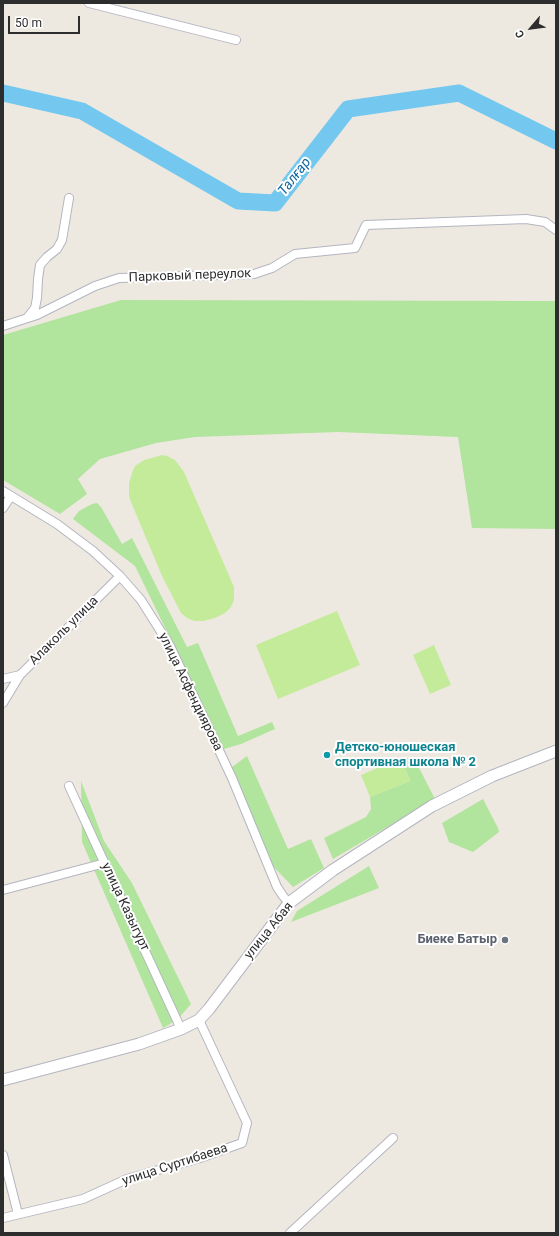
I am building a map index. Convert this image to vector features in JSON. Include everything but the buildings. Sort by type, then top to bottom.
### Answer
[{"type":"street","points":[[89,3],[236,40]]},
{"type":"street","points":[[26,318],[34,308],[37,298],[40,265],[57,249],[62,240],[69,198]]},
{"type":"street","name":"Парковый переулок","points":[[3,326],[36,315],[95,286],[119,278],[254,274],[272,268],[295,254],[355,248],[366,225],[526,219],[545,222],[556,230]]},
{"type":"street","name":"улица Асфендиярова","points":[[3,492],[57,524],[93,551],[120,576],[141,600],[170,646],[232,778],[277,887],[288,903]]},
{"type":"street","points":[[3,508],[11,496]]},
{"type":"street","name":"Алаколь улица","points":[[3,679],[20,675],[120,576]]},
{"type":"street","points":[[3,703],[20,675]]},
{"type":"street","name":"улица Абая","points":[[3,1080],[139,1044],[199,1020],[209,1009],[288,903],[333,870],[432,806],[492,776],[556,751]]},
{"type":"street","name":"улица Казыгурт","points":[[69,786],[181,1028]]},
{"type":"street","points":[[3,890],[105,863]]},
{"type":"street","name":"улица Суртибаева","points":[[3,1218],[83,1199],[127,1179],[200,1158],[242,1143],[247,1123],[199,1020]]},
{"type":"street","points":[[290,1233],[393,1138]]},
{"type":"street","points":[[3,1155],[18,1214]]},
{"type":"green space","points":[[121,300],[556,301],[556,529],[472,528],[458,437],[338,432],[195,437],[156,443],[100,459],[78,479],[87,494],[60,514],[3,480],[3,335]]},
{"type":"green space","points":[[162,455],[175,460],[184,472],[234,587],[234,600],[231,607],[225,613],[215,618],[203,621],[194,621],[181,613],[162,576],[129,496],[129,483],[135,466],[144,460]]},
{"type":"green space","points":[[97,503],[101,507],[122,544],[132,538],[187,647],[198,643],[238,736],[272,722],[275,729],[241,744],[224,749],[135,566],[73,519],[79,511]]},
{"type":"green space","points":[[337,611],[360,665],[278,699],[256,645]]},
{"type":"green space","points":[[434,645],[451,685],[430,694],[413,655]]},
{"type":"green space","points":[[247,756],[288,849],[311,839],[324,868],[293,887],[270,863],[232,767]]},
{"type":"green space","points":[[401,758],[414,758],[435,799],[333,859],[324,838],[366,817],[371,809],[370,797],[410,781]]},
{"type":"green space","points":[[401,758],[410,781],[370,797],[361,775]]},
{"type":"green space","points":[[81,781],[104,841],[132,883],[191,1004],[177,1020],[163,1028],[82,842]]},
{"type":"green space","points":[[483,799],[499,832],[473,852],[449,842],[442,823]]},
{"type":"green space","points":[[369,866],[379,888],[291,922],[297,911]]},
{"type":"waterway","name":"Талғар","points":[[3,93],[82,111],[238,201],[275,203],[348,109],[459,93],[556,141]]},
{"type":"place","name":"Детско-юношеская спортивная школа № 2","points":[[327,755]]},
{"type":"place","name":"Биеке Батыр","points":[[505,940]]}]
